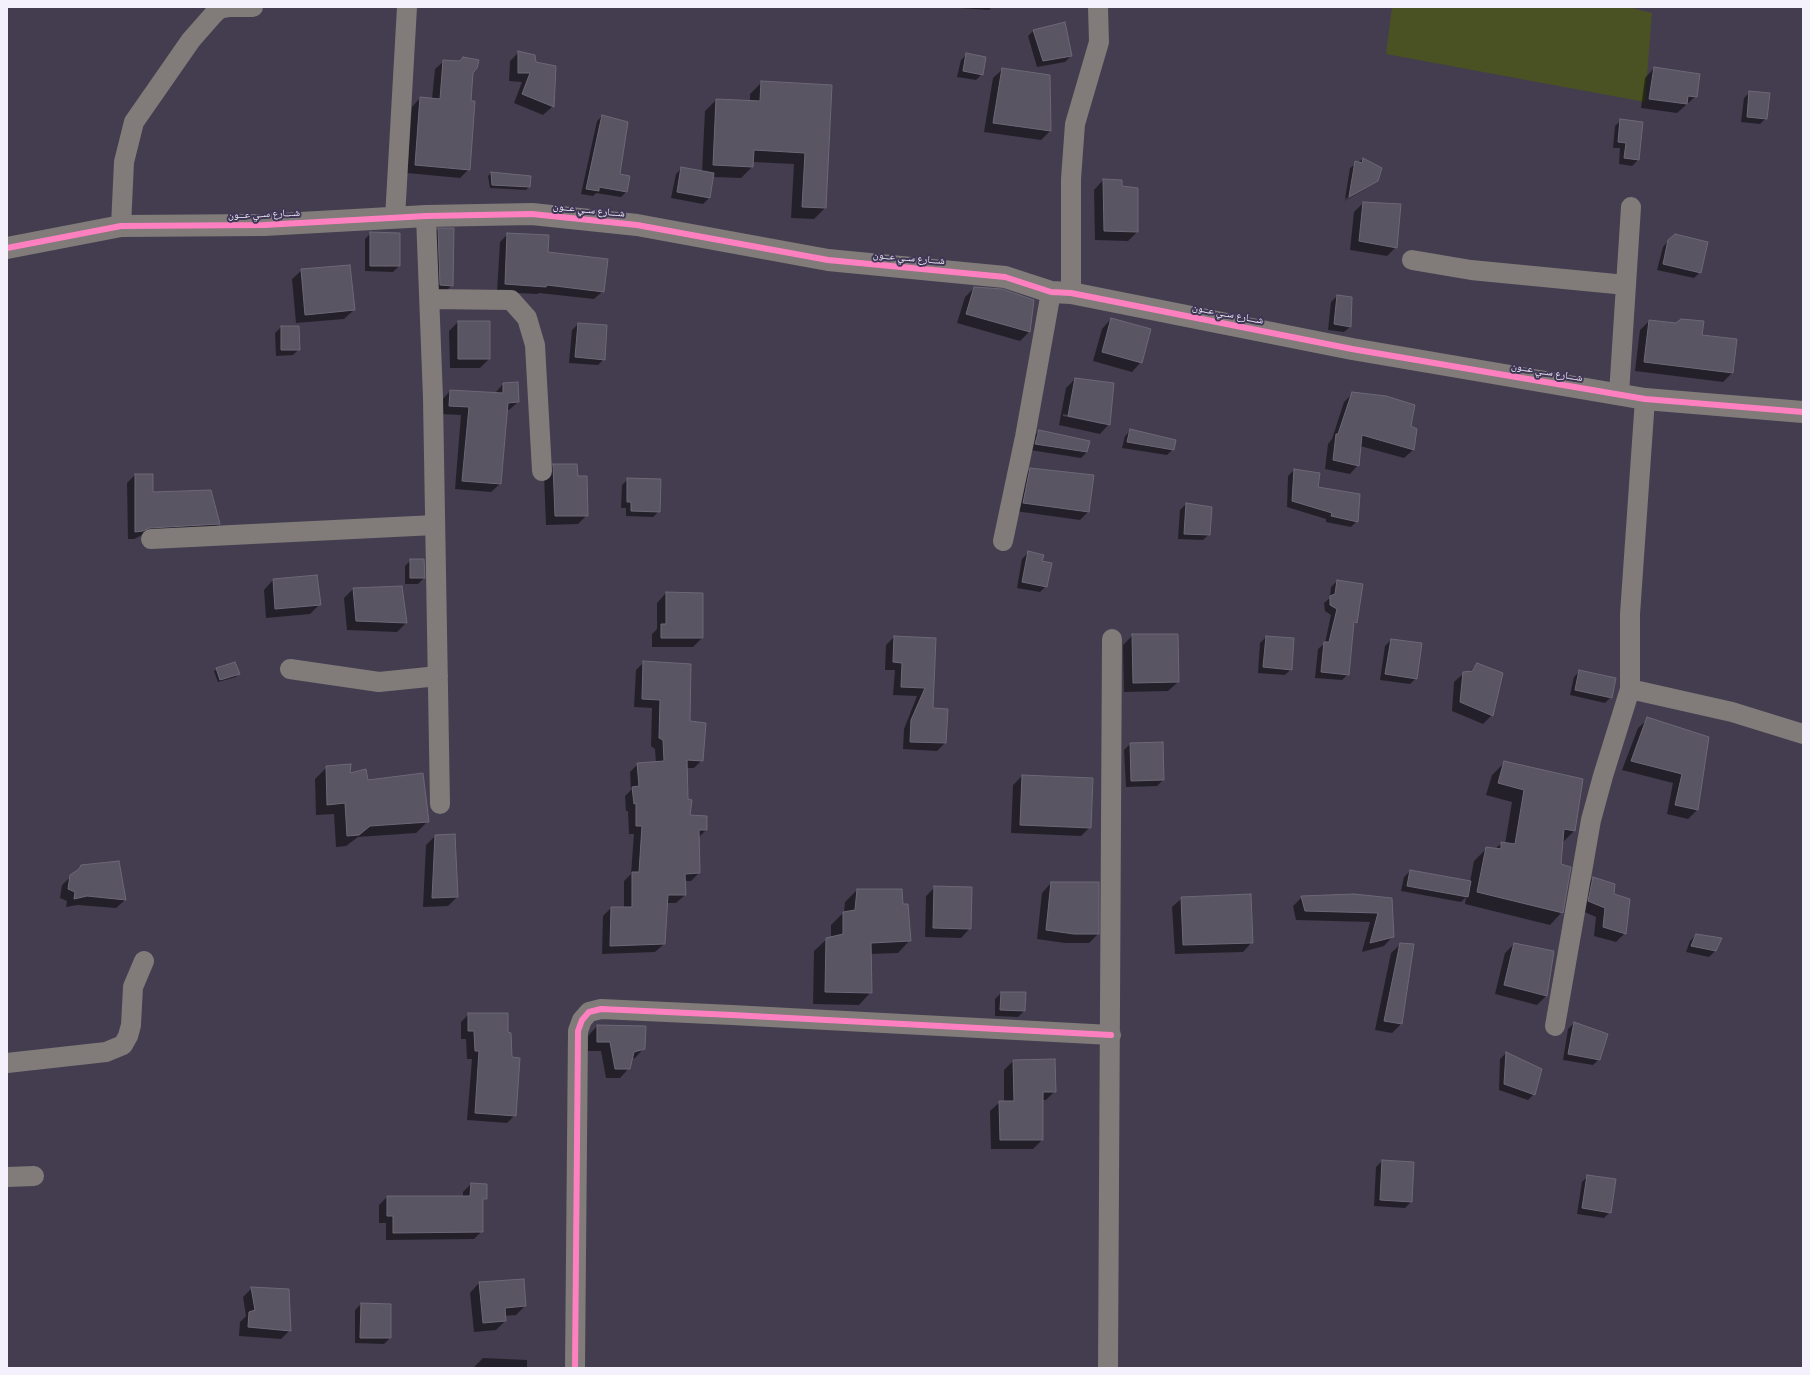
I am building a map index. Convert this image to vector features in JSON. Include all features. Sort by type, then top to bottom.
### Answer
[{"type":"street","points":[[121,226],[124,162],[134,122],[186,47],[219,9],[253,7]]},
{"type":"street","points":[[395,218],[407,7]]},
{"type":"street","points":[[1003,541],[1025,437],[1061,293],[1075,124],[1099,42],[1098,7]]},
{"type":"street","points":[[1619,394],[1631,207]]},
{"type":"street","name":"شــــارع ســي عـــون","points":[[7,248],[121,226],[264,225],[426,216],[532,214],[637,225],[828,260],[1005,277],[1061,293],[1352,349],[1645,399],[1803,412]]},
{"type":"street","points":[[426,216],[430,299],[440,804]]},
{"type":"street","points":[[1412,260],[1471,270],[1626,285]]},
{"type":"street","points":[[430,299],[511,300],[528,318],[535,345],[542,471]]},
{"type":"street","points":[[1554,1026],[1591,820],[1630,689],[1630,614],[1645,399]]},
{"type":"street","points":[[151,539],[435,525]]},
{"type":"street","points":[[1108,1368],[1112,639]]},
{"type":"street","points":[[290,669],[379,682],[438,676]]},
{"type":"street","points":[[1630,689],[1732,712],[1803,734]]},
{"type":"street","points":[[7,1063],[106,1052],[123,1045],[128,1036],[131,1025],[133,987],[144,961]]},
{"type":"street","points":[[575,1368],[578,1030],[582,1020],[589,1012],[602,1010],[671,1012],[1111,1034]]},
{"type":"street","points":[[7,1177],[34,1176]]},
{"type":"green space","points":[[1392,7],[1628,7],[1652,13],[1645,102],[1386,54]]},
{"type":"building","points":[[1065,22],[1072,56],[1043,61],[1033,30]]},
{"type":"building","points":[[518,51],[535,55],[536,62],[556,66],[554,107],[522,94],[530,73],[518,73]]},
{"type":"building","points":[[966,53],[986,57],[983,75],[963,71]]},
{"type":"building","points":[[463,57],[479,60],[477,68],[473,73],[471,101],[475,101],[470,170],[415,165],[420,97],[440,99],[443,60],[460,61]]},
{"type":"building","points":[[1654,67],[1700,74],[1697,97],[1688,96],[1687,104],[1649,99]]},
{"type":"building","points":[[1002,68],[1050,75],[1051,131],[993,123]]},
{"type":"building","points":[[761,81],[832,85],[826,208],[802,207],[805,153],[754,150],[753,167],[713,165],[716,99],[760,101]]},
{"type":"building","points":[[1749,91],[1770,93],[1767,119],[1747,117]]},
{"type":"building","points":[[602,115],[628,122],[620,174],[630,176],[627,192],[599,187],[599,191],[586,189]]},
{"type":"building","points":[[1620,119],[1643,122],[1639,160],[1624,158],[1626,143],[1618,142]]},
{"type":"building","points":[[1363,158],[1382,168],[1378,181],[1349,197],[1355,161],[1362,163]]},
{"type":"building","points":[[681,167],[714,173],[710,198],[677,192]]},
{"type":"building","points":[[491,172],[531,176],[530,187],[492,185]]},
{"type":"building","points":[[1103,179],[1122,180],[1122,186],[1138,188],[1138,232],[1104,231]]},
{"type":"building","points":[[1363,202],[1401,204],[1397,248],[1359,241]]},
{"type":"building","points":[[438,228],[454,228],[453,286],[440,285]]},
{"type":"building","points":[[370,232],[400,233],[400,266],[370,266]]},
{"type":"building","points":[[507,233],[549,235],[548,252],[608,259],[604,292],[547,285],[546,287],[505,284]]},
{"type":"building","points":[[1675,234],[1708,242],[1701,273],[1663,264],[1668,240]]},
{"type":"building","points":[[350,265],[355,310],[305,315],[301,269]]},
{"type":"building","points":[[974,287],[1002,289],[1034,300],[1030,332],[966,314]]},
{"type":"building","points":[[1337,295],[1352,297],[1351,327],[1334,324]]},
{"type":"building","points":[[1111,318],[1151,329],[1142,363],[1102,352]]},
{"type":"building","points":[[1681,319],[1704,321],[1702,335],[1737,339],[1733,373],[1644,362],[1649,320],[1676,323]]},
{"type":"building","points":[[458,321],[490,321],[490,359],[458,359]]},
{"type":"building","points":[[578,323],[607,325],[605,360],[575,357]]},
{"type":"building","points":[[281,326],[299,326],[300,350],[281,350]]},
{"type":"building","points":[[1075,378],[1114,383],[1110,425],[1068,416]]},
{"type":"building","points":[[518,382],[519,402],[508,403],[501,484],[462,481],[469,407],[449,406],[450,390],[503,393],[503,383]]},
{"type":"building","points":[[1352,392],[1386,396],[1415,405],[1411,426],[1417,429],[1414,450],[1362,435],[1359,466],[1333,460],[1336,434],[1338,434]]},
{"type":"building","points":[[1130,429],[1176,440],[1174,450],[1127,442]]},
{"type":"building","points":[[1039,430],[1090,441],[1087,452],[1035,444]]},
{"type":"building","points":[[553,464],[577,464],[578,476],[587,476],[588,516],[555,516]]},
{"type":"building","points":[[1030,468],[1094,475],[1089,512],[1023,503]]},
{"type":"building","points":[[1294,469],[1320,473],[1318,487],[1360,494],[1358,522],[1331,516],[1332,513],[1292,501]]},
{"type":"building","points":[[135,474],[153,474],[153,492],[211,490],[220,524],[150,528],[135,532]]},
{"type":"building","points":[[627,478],[661,479],[660,512],[631,511],[631,502],[627,502]]},
{"type":"building","points":[[1186,503],[1212,507],[1210,535],[1184,534]]},
{"type":"building","points":[[1028,551],[1044,555],[1042,561],[1052,563],[1047,587],[1022,582]]},
{"type":"building","points":[[410,559],[424,559],[425,578],[410,578]]},
{"type":"building","points":[[317,575],[321,605],[275,609],[273,579]]},
{"type":"building","points":[[1337,580],[1363,584],[1357,623],[1354,622],[1349,675],[1321,672],[1324,642],[1329,642],[1337,609],[1330,605],[1330,596],[1335,594]]},
{"type":"building","points":[[402,586],[407,623],[356,621],[353,588]]},
{"type":"building","points":[[666,592],[703,593],[703,638],[661,638],[661,624],[666,624]]},
{"type":"building","points":[[1132,634],[1178,634],[1179,682],[1133,683]]},
{"type":"building","points":[[894,636],[936,638],[933,708],[948,709],[946,743],[910,742],[911,720],[925,688],[901,687],[902,663],[893,662]]},
{"type":"building","points":[[1266,636],[1294,638],[1292,670],[1263,667]]},
{"type":"building","points":[[1391,639],[1422,643],[1417,679],[1385,674]]},
{"type":"building","points":[[643,661],[691,664],[690,721],[706,723],[703,761],[687,760],[688,799],[692,800],[690,815],[707,816],[707,830],[699,830],[700,873],[685,874],[686,895],[668,895],[665,944],[610,946],[611,907],[632,907],[632,872],[639,872],[642,826],[636,826],[636,803],[634,804],[632,787],[639,786],[637,763],[664,761],[663,740],[659,738],[660,700],[642,699]]},
{"type":"building","points":[[235,662],[240,674],[220,680],[216,668]]},
{"type":"building","points":[[1477,663],[1503,673],[1493,716],[1460,702],[1463,672],[1472,671]]},
{"type":"building","points":[[1579,670],[1616,678],[1612,698],[1575,690]]},
{"type":"building","points":[[1647,717],[1709,737],[1698,810],[1675,805],[1682,774],[1631,761]]},
{"type":"building","points":[[1163,742],[1164,780],[1131,781],[1130,743]]},
{"type":"building","points":[[1504,761],[1583,779],[1575,831],[1564,829],[1561,864],[1571,867],[1563,913],[1477,892],[1486,847],[1501,849],[1501,842],[1515,844],[1524,790],[1498,783]]},
{"type":"building","points":[[351,764],[350,773],[366,769],[368,780],[423,773],[429,822],[370,826],[359,835],[347,836],[345,803],[327,805],[326,766]]},
{"type":"building","points":[[1022,775],[1093,778],[1091,828],[1020,825]]},
{"type":"building","points":[[455,834],[458,897],[432,898],[435,835]]},
{"type":"building","points":[[119,861],[126,900],[87,896],[74,899],[75,892],[68,889],[70,875],[79,869],[81,865]]},
{"type":"building","points":[[1410,870],[1471,881],[1468,897],[1407,886]]},
{"type":"building","points":[[1593,877],[1615,884],[1614,894],[1630,899],[1626,934],[1603,927],[1605,908],[1588,901]]},
{"type":"building","points":[[1051,882],[1099,882],[1099,934],[1074,934],[1046,930]]},
{"type":"building","points":[[934,886],[972,887],[971,929],[933,928]]},
{"type":"building","points":[[857,889],[902,889],[903,904],[908,904],[911,941],[871,943],[872,993],[825,992],[826,938],[843,934],[843,912],[855,910]]},
{"type":"building","points":[[1251,894],[1253,943],[1183,945],[1181,897]]},
{"type":"building","points":[[1354,894],[1392,898],[1394,937],[1370,943],[1378,913],[1305,911],[1301,896]]},
{"type":"building","points":[[1696,934],[1722,938],[1716,951],[1691,946]]},
{"type":"building","points":[[1400,943],[1414,944],[1402,1024],[1384,1021]]},
{"type":"building","points":[[1514,943],[1554,951],[1547,996],[1504,985]]},
{"type":"building","points":[[1001,992],[1026,992],[1025,1011],[1000,1010]]},
{"type":"building","points":[[468,1013],[508,1013],[508,1032],[511,1033],[512,1057],[520,1058],[516,1116],[475,1113],[479,1051],[475,1051],[474,1031],[468,1031]]},
{"type":"building","points":[[1574,1022],[1608,1034],[1600,1060],[1568,1054]]},
{"type":"building","points":[[597,1025],[646,1026],[645,1049],[634,1052],[630,1069],[615,1069],[610,1042],[597,1042]]},
{"type":"building","points":[[1506,1052],[1542,1069],[1535,1095],[1504,1084]]},
{"type":"building","points":[[1055,1059],[1056,1092],[1043,1092],[1043,1140],[1000,1140],[999,1101],[1014,1101],[1013,1060]]},
{"type":"building","points":[[1382,1160],[1414,1162],[1412,1202],[1380,1200]]},
{"type":"building","points":[[1587,1175],[1616,1179],[1611,1213],[1582,1208]]},
{"type":"building","points":[[471,1183],[487,1184],[487,1199],[483,1199],[483,1232],[393,1233],[393,1216],[387,1216],[387,1196],[470,1196]]},
{"type":"building","points":[[524,1279],[526,1306],[505,1308],[506,1321],[483,1323],[479,1282]]},
{"type":"building","points":[[251,1287],[289,1289],[291,1331],[248,1327],[249,1312],[255,1310]]},
{"type":"building","points":[[361,1303],[391,1304],[391,1338],[360,1338]]},
{"type":"cycle path","points":[[7,248],[121,226],[264,225],[426,216],[532,214],[637,225],[828,260],[1005,277],[1051,292],[1071,293],[1352,349],[1645,399],[1803,412]]},
{"type":"cycle path","points":[[575,1368],[578,1031],[582,1020],[589,1012],[601,1009],[1111,1035]]}]
